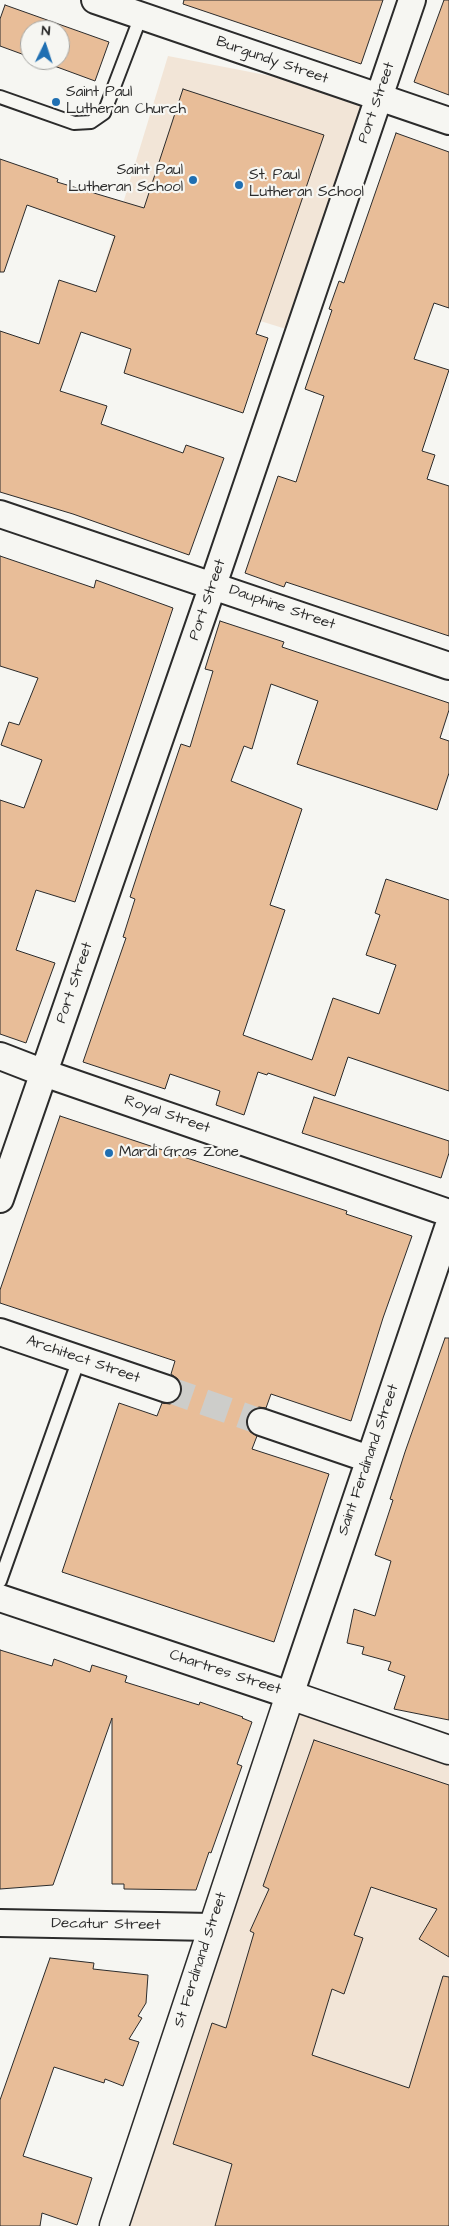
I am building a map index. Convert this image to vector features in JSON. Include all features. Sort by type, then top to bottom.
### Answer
[{"type":"street","name":"Burgundy Street","points":[[95,0],[449,121]]},
{"type":"street","name":"Port Street","points":[[0,1198],[213,585],[412,0]]},
{"type":"street","name":"Dauphine Street","points":[[0,514],[449,666]]},
{"type":"street","name":"Royal Street","points":[[0,1056],[44,1073],[449,1213]]},
{"type":"street","name":"Saint Ferdinand Street","points":[[290,1695],[449,1225]]},
{"type":"street","name":"Architect Street","points":[[0,1332],[166,1389]]},
{"type":"street","points":[[261,1422],[369,1459]]},
{"type":"street","name":"Chartres Street","points":[[0,1598],[449,1750]]},
{"type":"street","name":"St Ferdinand Street","points":[[114,2226],[290,1695]]},
{"type":"street","name":"Decatur Street","points":[[0,1923],[212,1927]]},
{"type":"lane","points":[[0,97],[74,123],[91,122],[104,113],[141,16]]},
{"type":"lane","points":[[0,1581],[79,1359]]},
{"type":"shaded area","name":"St. Paul Lutheran School","points":[[168,56],[379,97],[299,333],[102,272]]},
{"type":"shaded area","points":[[290,1695],[449,1750],[449,2226],[114,2226]]},
{"type":"building","points":[[184,0],[383,0],[361,64],[183,4]]},
{"type":"building","points":[[444,0],[449,0],[449,95],[414,82]]},
{"type":"building","points":[[5,5],[47,20],[20,20],[20,53],[0,46],[0,19]]},
{"type":"building","points":[[70,28],[109,42],[95,81],[65,70],[70,70]]},
{"type":"building","points":[[183,89],[324,135],[256,334],[268,338],[243,413],[124,373],[131,349],[81,332],[60,391],[107,406],[101,424],[183,453],[186,445],[224,458],[189,555],[73,514],[0,492],[0,331],[39,344],[59,280],[96,292],[115,236],[27,205],[4,272],[0,272],[0,159],[58,179],[57,182],[144,208]]},
{"type":"building","points":[[396,133],[449,152],[449,308],[434,303],[414,359],[449,370],[422,451],[435,455],[427,479],[449,486],[449,636],[286,582],[284,587],[245,573],[278,476],[296,482],[324,396],[305,389],[332,310],[329,309],[339,281],[344,283]]},
{"type":"building","points":[[0,556],[94,588],[96,580],[173,608],[75,902],[36,890],[16,950],[55,963],[26,1043],[0,1034],[0,800],[24,808],[42,760],[1,745],[9,722],[19,725],[38,678],[0,666]]},
{"type":"building","points":[[220,621],[284,642],[282,647],[449,703],[449,710],[440,738],[449,741],[449,773],[437,810],[297,764],[318,701],[271,684],[252,749],[244,746],[231,781],[302,809],[270,905],[285,910],[243,1035],[312,1060],[333,998],[379,1014],[396,965],[366,955],[380,915],[375,913],[386,879],[449,900],[449,1091],[348,1057],[335,1096],[268,1073],[267,1075],[258,1072],[244,1115],[216,1105],[220,1091],[170,1074],[165,1089],[83,1062],[126,938],[123,937],[135,899],[130,897],[181,744],[190,747],[213,671],[205,669]]},
{"type":"building","points":[[314,1097],[449,1141],[449,1153],[441,1178],[302,1133]]},
{"type":"building","points":[[60,1116],[347,1211],[346,1214],[412,1236],[383,1318],[351,1421],[271,1394],[266,1408],[259,1407],[252,1410],[247,1418],[246,1424],[249,1431],[257,1436],[252,1449],[329,1474],[274,1642],[62,1572],[119,1403],[157,1416],[162,1403],[170,1404],[177,1400],[181,1394],[182,1387],[178,1379],[171,1374],[175,1361],[0,1303],[0,1290]]},
{"type":"building","points":[[445,1338],[449,1338],[449,1720],[394,1709],[405,1676],[388,1670],[391,1662],[362,1654],[364,1647],[347,1643],[354,1609],[375,1616],[391,1561],[375,1555],[393,1500],[390,1499],[405,1452]]},
{"type":"building","points":[[0,1650],[52,1666],[54,1659],[90,1672],[92,1665],[127,1676],[125,1682],[199,1705],[200,1702],[252,1722],[237,1764],[242,1766],[196,1890],[124,1889],[124,1884],[112,1884],[112,1718],[53,1885],[0,1889]]},
{"type":"building","points":[[314,1740],[449,1785],[449,1957],[419,1939],[437,1909],[371,1887],[354,1935],[363,1938],[344,1994],[332,1989],[312,2055],[409,2088],[443,1976],[449,1977],[449,2226],[215,2226],[232,2164],[173,2144],[212,2023],[226,2028],[254,1933],[250,1931],[269,1889],[263,1886]]},
{"type":"building","points":[[50,1958],[94,1963],[93,1969],[148,1975],[146,2003],[138,2016],[142,2018],[129,2039],[139,2042],[123,2086],[105,2079],[104,2083],[54,2067],[23,2156],[92,2178],[77,2225],[42,2213],[40,2226],[0,2226],[0,2100]]},
{"type":"tunnel","points":[[167,1389],[261,1422]]},
{"type":"place","name":"Saint Paul Lutheran Church","points":[[56,102]]},
{"type":"place","name":"Saint Paul Lutheran School","points":[[193,180]]},
{"type":"place","name":"St. Paul Lutheran School","points":[[239,185]]},
{"type":"place","name":"Mardi Gras Zone","points":[[109,1153]]}]
